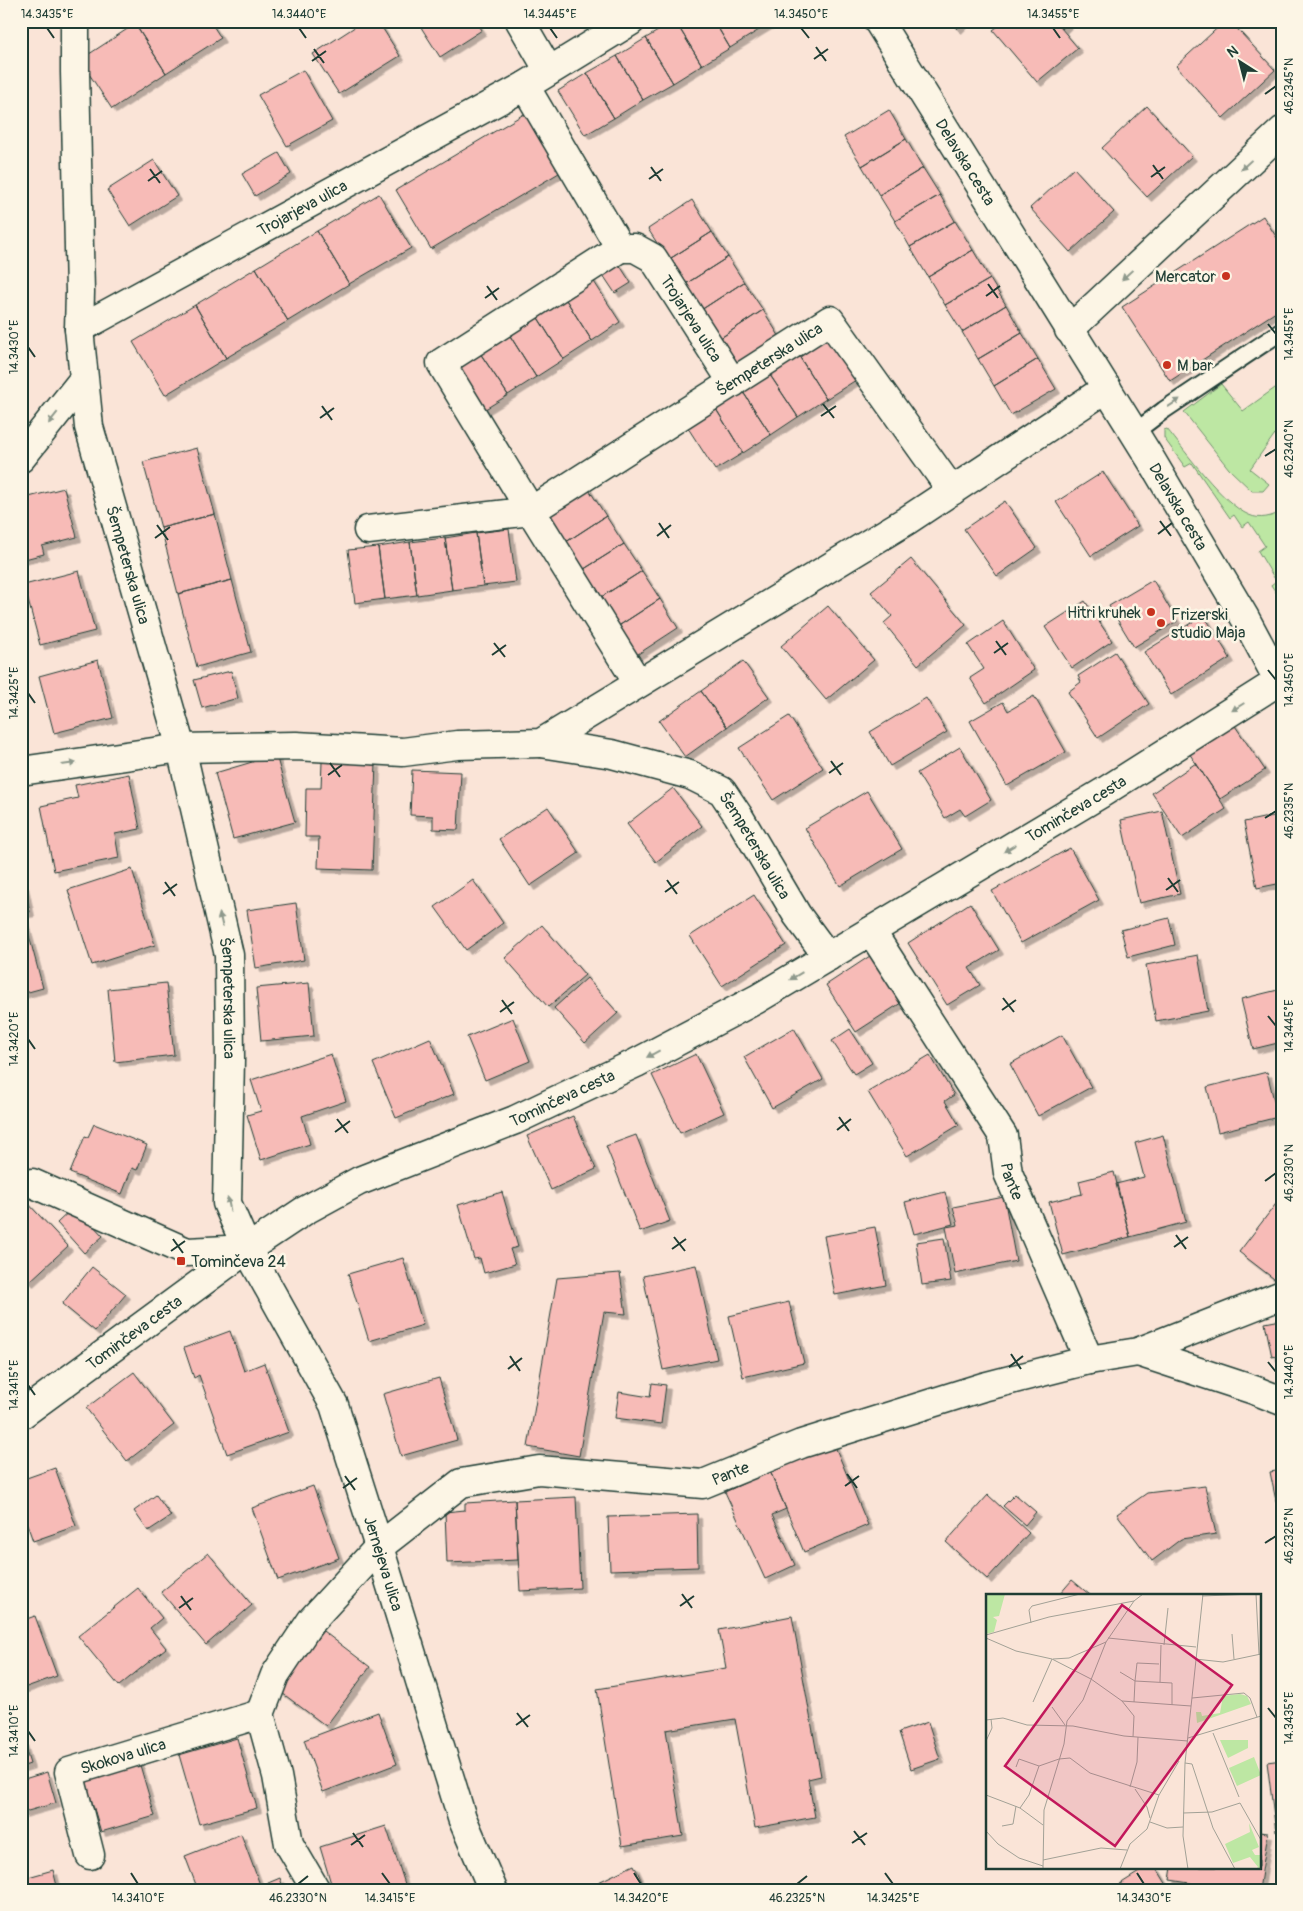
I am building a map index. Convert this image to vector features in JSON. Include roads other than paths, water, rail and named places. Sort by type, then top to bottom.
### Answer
[{"type":"street","points":[[21,458],[83,380],[79,329],[75,21]]},
{"type":"street","points":[[520,21],[549,72]]},
{"type":"street","name":"Trojarjeva ulica","points":[[79,329],[525,86],[631,21]]},
{"type":"street","name":"Delavska cesta","points":[[878,21],[1069,330],[1135,432],[1245,618],[1273,653],[1280,684]]},
{"type":"street","points":[[525,86],[620,248],[441,363],[638,683]]},
{"type":"street","points":[[1069,330],[1278,142]]},
{"type":"street","name":"Trojarjeva ulica","points":[[620,248],[635,248],[653,258],[733,383]]},
{"type":"street","name":"Šempeterska ulica","points":[[368,530],[531,511],[830,320],[952,491]]},
{"type":"street","name":"Šempeterska ulica","points":[[83,380],[89,427],[181,748],[229,955],[230,1059],[226,1203],[247,1249]]},
{"type":"street","points":[[541,743],[906,521],[1107,388]]},
{"type":"street","name":"Tominčeva cesta","points":[[21,1415],[247,1249],[304,1211],[359,1181],[515,1120],[628,1067],[757,999],[1280,684]]},
{"type":"street","name":"Šempeterska ulica","points":[[21,771],[181,748],[296,746],[403,752],[457,745],[541,743],[612,754],[690,775],[722,791],[797,915],[828,957]]},
{"type":"street","name":"Pante","points":[[871,931],[1003,1136],[1008,1174],[1089,1360]]},
{"type":"street","points":[[32,1182],[187,1252],[247,1249]]},
{"type":"street","name":"Jernejeva ulica","points":[[247,1249],[334,1405],[462,1818],[493,1890]]},
{"type":"street","name":"Pante","points":[[379,1547],[461,1483],[539,1470],[703,1484],[802,1444],[983,1387],[1089,1360],[1138,1352],[1282,1295]]},
{"type":"street","name":"Pante","points":[[1138,1352],[1282,1401]]},
{"type":"street","points":[[316,1890],[289,1844],[277,1776],[260,1714],[275,1675],[311,1621],[379,1547]]},
{"type":"street","name":"Skokova ulica","points":[[90,1855],[69,1772],[260,1714]]},
{"type":"lane","points":[[1135,432],[1164,410],[1282,331]]},
{"type":"place","name":"Mercator","points":[[1226,276]]},
{"type":"place","name":"M bar","points":[[1167,365]]},
{"type":"place","name":"Hitri kruhek","points":[[1151,612]]},
{"type":"place","name":"Frizerski studio Maja","points":[[1161,623]]},
{"type":"place","name":"Tominčeva 24","points":[[181,1261]]}]
